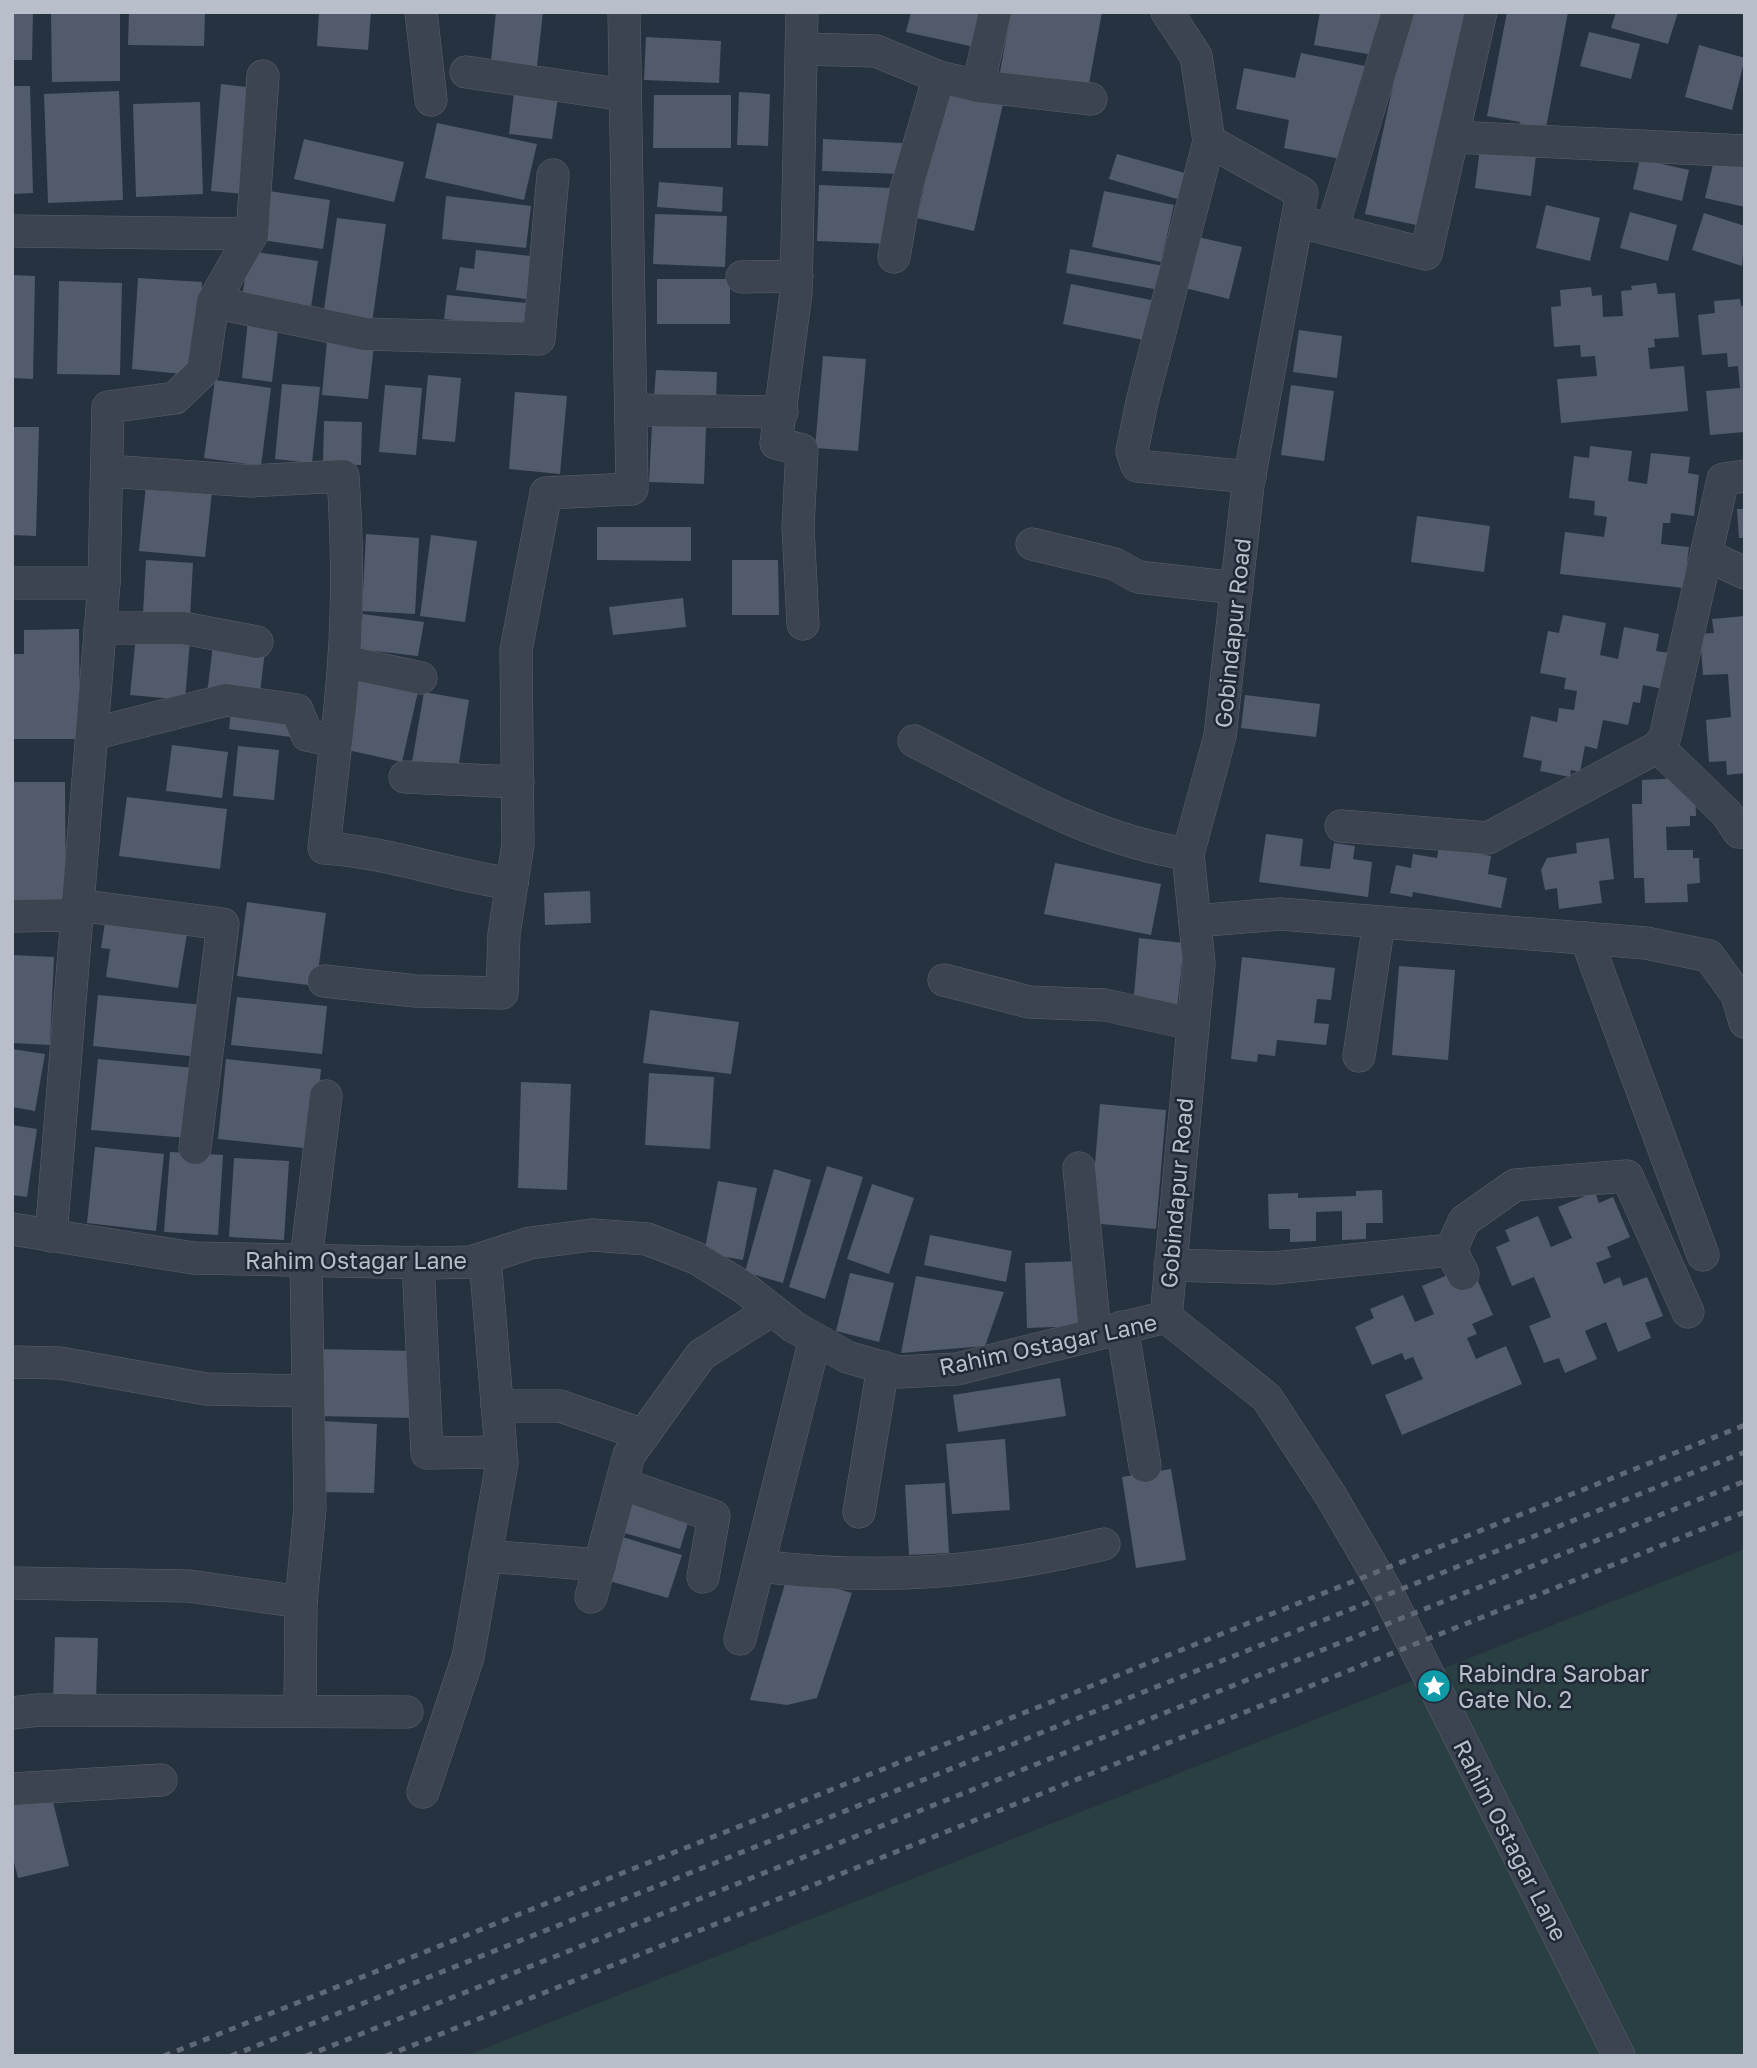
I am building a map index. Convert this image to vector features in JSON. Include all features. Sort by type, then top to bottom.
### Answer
[{"type":"street","points":[[421,12],[431,100]]},
{"type":"street","points":[[324,981],[416,991],[502,993],[504,934],[518,844],[516,650],[546,493],[632,489],[624,12]]},
{"type":"street","points":[[802,12],[797,276],[776,443],[803,450],[798,527],[803,624]]},
{"type":"street","points":[[978,86],[995,12]]},
{"type":"street","points":[[1167,12],[1196,56],[1209,141],[1142,402],[1132,451],[1137,466],[1250,477]]},
{"type":"street","points":[[1332,230],[1398,12]]},
{"type":"street","points":[[1297,221],[1426,254],[1481,12]]},
{"type":"street","points":[[802,49],[876,51],[939,77],[978,86],[1091,99]]},
{"type":"street","points":[[466,72],[625,95]]},
{"type":"street","points":[[51,1236],[104,583],[108,407],[175,398],[203,371],[213,302],[252,234],[263,76]]},
{"type":"street","points":[[894,257],[906,189],[939,77]]},
{"type":"street","points":[[1453,137],[1745,151]]},
{"type":"street","name":"Gobindapur Road","points":[[1166,1317],[1199,963],[1188,854],[1220,736],[1250,477],[1302,193],[1209,141]]},
{"type":"street","points":[[213,302],[365,334],[539,340],[553,175]]},
{"type":"street","points":[[12,231],[252,234]]},
{"type":"street","points":[[742,276],[797,276]]},
{"type":"street","points":[[631,410],[782,412]]},
{"type":"street","points":[[107,471],[251,481],[343,475],[347,541],[346,662],[324,848],[352,850],[460,877],[512,884]]},
{"type":"street","points":[[1341,826],[1488,838],[1658,747],[1665,737],[1708,556],[1723,479],[1745,475]]},
{"type":"street","points":[[1032,544],[1115,564],[1138,577],[1237,588]]},
{"type":"street","points":[[1708,556],[1745,573]]},
{"type":"street","points":[[12,583],[104,583]]},
{"type":"street","points":[[100,628],[183,628],[257,642]]},
{"type":"street","points":[[346,662],[421,678]]},
{"type":"street","points":[[92,734],[226,700],[297,710],[307,735],[336,741]]},
{"type":"street","points":[[914,741],[1072,822],[1151,849],[1188,854]]},
{"type":"street","points":[[1658,747],[1727,814],[1739,832],[1745,832]]},
{"type":"street","points":[[405,777],[518,782]]},
{"type":"street","points":[[12,916],[77,910],[223,924],[195,1148]]},
{"type":"street","points":[[1195,921],[1280,914],[1646,943],[1709,956],[1742,1003]]},
{"type":"street","points":[[1359,1056],[1378,922]]},
{"type":"street","points":[[1586,938],[1703,1255]]},
{"type":"street","points":[[944,980],[1029,1002],[1105,1005],[1192,1024]]},
{"type":"street","points":[[300,1711],[301,1602],[310,1508],[306,1260],[326,1096]]},
{"type":"street","points":[[1079,1168],[1108,1330],[1145,1466]]},
{"type":"street","points":[[1170,1265],[1274,1268],[1457,1262],[1464,1221],[1515,1185],[1627,1176],[1688,1312]]},
{"type":"street","name":"Rahim Ostagar Lane","points":[[12,1229],[193,1258],[418,1262],[471,1262],[530,1244],[592,1235],[647,1239],[696,1258],[815,1339],[847,1357],[900,1371],[957,1369],[1166,1317],[1268,1398],[1331,1496],[1388,1594],[1619,2056]]},
{"type":"street","points":[[423,1792],[468,1657],[502,1462],[485,1258]]},
{"type":"street","points":[[418,1262],[427,1453],[500,1452]]},
{"type":"street","points":[[591,1598],[629,1455],[701,1355],[772,1310]]},
{"type":"street","points":[[740,1639],[815,1339]]},
{"type":"street","points":[[12,1362],[60,1363],[206,1389],[308,1391]]},
{"type":"street","points":[[859,1512],[883,1367]]},
{"type":"street","points":[[497,1406],[560,1406],[644,1435]]},
{"type":"street","points":[[622,1484],[714,1516],[704,1577]]},
{"type":"street","points":[[759,1566],[829,1574],[916,1573],[1031,1562],[1104,1544]]},
{"type":"street","points":[[485,1556],[600,1565]]},
{"type":"street","points":[[12,1583],[189,1586],[301,1602]]},
{"type":"street","points":[[12,1713],[39,1710],[407,1712]]},
{"type":"street","points":[[12,1789],[161,1780]]},
{"type":"green space","points":[[1745,1549],[1745,2056],[465,2056]]},
{"type":"building","points":[[12,12],[33,12],[32,60],[12,60]]},
{"type":"building","points":[[51,12],[120,12],[120,81],[52,82]]},
{"type":"building","points":[[129,12],[205,12],[204,46],[128,45]]},
{"type":"building","points":[[319,12],[371,12],[368,50],[317,46]]},
{"type":"building","points":[[496,12],[543,12],[536,75],[490,70]]},
{"type":"building","points":[[911,12],[988,12],[979,48],[906,32]]},
{"type":"building","points":[[1011,12],[1102,12],[1088,89],[1000,72]]},
{"type":"building","points":[[1320,12],[1388,12],[1380,56],[1314,45]]},
{"type":"building","points":[[1409,12],[1468,12],[1421,226],[1365,214]]},
{"type":"building","points":[[1507,12],[1568,12],[1545,133],[1518,129],[1520,122],[1487,116]]},
{"type":"building","points":[[1616,12],[1678,12],[1668,44],[1611,28]]},
{"type":"building","points":[[1589,32],[1640,44],[1631,79],[1580,66]]},
{"type":"building","points":[[646,37],[721,41],[719,83],[644,80]]},
{"type":"building","points":[[1699,45],[1745,58],[1732,110],[1685,97]]},
{"type":"building","points":[[1301,53],[1365,66],[1346,160],[1284,148],[1289,120],[1236,109],[1244,68],[1295,78]]},
{"type":"building","points":[[221,84],[255,88],[245,194],[211,191]]},
{"type":"building","points":[[515,85],[559,90],[552,139],[509,134]]},
{"type":"building","points":[[12,86],[30,86],[33,193],[12,194]]},
{"type":"building","points":[[119,91],[123,200],[48,203],[44,94]]},
{"type":"building","points":[[739,92],[770,94],[768,146],[737,145]]},
{"type":"building","points":[[945,92],[1003,104],[974,231],[917,218]]},
{"type":"building","points":[[654,95],[731,95],[731,148],[653,148]]},
{"type":"building","points":[[200,102],[203,194],[136,197],[133,104]]},
{"type":"building","points":[[437,123],[537,144],[524,200],[425,178]]},
{"type":"building","points":[[304,139],[404,162],[394,202],[294,179]]},
{"type":"building","points":[[823,139],[902,143],[900,174],[822,171]]},
{"type":"building","points":[[1480,148],[1536,156],[1531,196],[1475,188]]},
{"type":"building","points":[[1117,154],[1185,173],[1177,199],[1109,179]]},
{"type":"building","points":[[1715,156],[1745,163],[1745,207],[1705,198]]},
{"type":"building","points":[[1640,159],[1689,170],[1682,201],[1633,189]]},
{"type":"building","points":[[659,182],[723,187],[722,212],[657,207]]},
{"type":"building","points":[[819,185],[892,188],[890,244],[817,241]]},
{"type":"building","points":[[262,190],[330,200],[323,249],[255,239]]},
{"type":"building","points":[[1104,191],[1174,205],[1161,262],[1092,247]]},
{"type":"building","points":[[446,196],[531,206],[526,248],[442,239]]},
{"type":"building","points":[[1546,205],[1600,218],[1590,261],[1536,248]]},
{"type":"building","points":[[1630,212],[1677,225],[1668,261],[1620,248]]},
{"type":"building","points":[[1704,213],[1745,226],[1742,266],[1692,250]]},
{"type":"building","points":[[655,214],[727,216],[725,267],[653,264]]},
{"type":"building","points":[[337,218],[386,224],[372,323],[323,316]]},
{"type":"building","points":[[1189,235],[1242,247],[1229,299],[1177,286]]},
{"type":"building","points":[[1070,249],[1170,267],[1165,291],[1066,273]]},
{"type":"building","points":[[476,250],[531,256],[526,299],[456,290],[460,267],[474,269]]},
{"type":"building","points":[[249,251],[318,261],[310,314],[241,305]]},
{"type":"building","points":[[12,275],[35,276],[33,379],[12,378]]},
{"type":"building","points":[[138,278],[202,282],[198,351],[182,374],[132,369]]},
{"type":"building","points":[[657,279],[730,279],[730,324],[657,324]]},
{"type":"building","points":[[59,281],[122,283],[120,375],[57,374]]},
{"type":"building","points":[[1656,283],[1658,294],[1675,293],[1679,337],[1654,339],[1655,347],[1648,348],[1650,369],[1684,366],[1688,411],[1561,423],[1557,379],[1597,376],[1595,356],[1581,357],[1580,345],[1554,347],[1551,307],[1561,306],[1560,290],[1591,287],[1592,296],[1602,295],[1603,317],[1623,316],[1621,291],[1632,290],[1631,286]]},
{"type":"building","points":[[1071,284],[1161,302],[1154,342],[1063,324]]},
{"type":"building","points":[[447,295],[526,303],[523,327],[444,319]]},
{"type":"building","points":[[1740,299],[1741,306],[1745,306],[1745,432],[1710,435],[1706,391],[1740,388],[1738,366],[1728,367],[1727,353],[1702,355],[1698,315],[1715,313],[1714,301]]},
{"type":"building","points":[[248,319],[279,322],[272,382],[242,378]]},
{"type":"building","points":[[1299,330],[1342,336],[1337,378],[1293,372]]},
{"type":"building","points":[[327,340],[374,345],[368,399],[322,395]]},
{"type":"building","points":[[823,356],[866,359],[858,451],[815,448]]},
{"type":"building","points":[[656,370],[717,372],[716,399],[654,397]]},
{"type":"building","points":[[428,375],[461,378],[455,442],[422,439]]},
{"type":"building","points":[[215,380],[271,388],[261,466],[204,458]]},
{"type":"building","points":[[282,384],[320,387],[312,463],[275,459]]},
{"type":"building","points":[[385,385],[422,388],[416,455],[379,452]]},
{"type":"building","points":[[1291,385],[1334,391],[1324,461],[1281,455]]},
{"type":"building","points":[[515,392],[567,396],[560,474],[509,469]]},
{"type":"building","points":[[324,421],[362,422],[361,465],[323,464]]},
{"type":"building","points":[[652,425],[706,427],[704,484],[649,482]]},
{"type":"building","points":[[12,427],[39,427],[36,536],[12,535]]},
{"type":"building","points":[[1590,446],[1632,451],[1628,481],[1647,484],[1651,453],[1690,457],[1688,473],[1699,475],[1694,516],[1671,513],[1670,523],[1663,523],[1661,544],[1689,547],[1684,588],[1560,574],[1565,532],[1604,537],[1607,517],[1594,515],[1595,501],[1569,498],[1574,456],[1589,458]]},
{"type":"building","points":[[146,486],[212,492],[205,557],[139,551]]},
{"type":"building","points":[[1737,509],[1745,509],[1745,538],[1739,538]]},
{"type":"building","points":[[1417,516],[1490,526],[1484,572],[1411,562]]},
{"type":"building","points":[[597,527],[691,527],[691,561],[597,560]]},
{"type":"building","points":[[366,534],[419,538],[415,614],[362,611]]},
{"type":"building","points":[[431,535],[477,541],[465,622],[420,616]]},
{"type":"building","points":[[146,560],[193,563],[190,617],[143,614]]},
{"type":"building","points":[[732,560],[778,560],[779,615],[732,615]]},
{"type":"building","points":[[683,598],[686,627],[613,635],[609,607]]},
{"type":"building","points":[[363,614],[424,622],[418,656],[358,649]]},
{"type":"building","points":[[1563,615],[1606,623],[1600,655],[1618,659],[1624,627],[1659,634],[1656,651],[1670,653],[1663,689],[1643,685],[1640,703],[1633,702],[1628,725],[1603,720],[1597,749],[1585,746],[1580,772],[1571,770],[1570,777],[1540,771],[1542,761],[1523,757],[1531,716],[1557,722],[1559,708],[1574,710],[1577,691],[1564,689],[1566,678],[1540,673],[1548,631],[1559,633]]},
{"type":"building","points":[[1745,616],[1745,773],[1727,775],[1726,761],[1709,762],[1706,720],[1731,717],[1728,674],[1703,675],[1700,634],[1714,633],[1712,619]]},
{"type":"building","points":[[79,629],[80,739],[12,739],[12,654],[24,654],[24,630]]},
{"type":"building","points":[[136,636],[190,641],[185,700],[130,695]]},
{"type":"building","points":[[213,645],[265,651],[259,701],[207,694]]},
{"type":"building","points":[[361,670],[420,683],[402,762],[343,749]]},
{"type":"building","points":[[424,692],[469,700],[458,769],[412,762]]},
{"type":"building","points":[[1245,695],[1320,704],[1316,737],[1241,728]]},
{"type":"building","points":[[232,704],[294,713],[291,737],[229,729]]},
{"type":"building","points":[[172,745],[228,752],[222,798],[166,791]]},
{"type":"building","points":[[238,746],[279,750],[274,800],[233,796]]},
{"type":"building","points":[[1682,778],[1695,790],[1696,816],[1690,816],[1690,826],[1666,827],[1667,850],[1693,850],[1693,858],[1699,858],[1700,883],[1687,884],[1688,902],[1645,903],[1644,878],[1634,878],[1632,804],[1642,804],[1642,780]]},
{"type":"building","points":[[12,782],[65,782],[66,899],[12,900]]},
{"type":"building","points":[[127,797],[227,809],[220,869],[119,856]]},
{"type":"building","points":[[1266,834],[1303,839],[1300,866],[1330,869],[1334,843],[1355,846],[1353,859],[1372,862],[1368,897],[1259,882]]},
{"type":"building","points":[[1609,838],[1614,879],[1599,881],[1602,903],[1559,909],[1557,888],[1545,890],[1541,870],[1547,858],[1577,853],[1576,843]]},
{"type":"building","points":[[1439,846],[1491,856],[1488,874],[1507,878],[1501,908],[1413,892],[1412,897],[1390,893],[1396,865],[1411,868],[1413,854],[1437,858]]},
{"type":"building","points":[[1055,863],[1161,884],[1151,935],[1044,914]]},
{"type":"building","points":[[590,891],[591,923],[545,925],[544,893]]},
{"type":"building","points":[[247,902],[326,913],[316,986],[237,976]]},
{"type":"building","points":[[106,916],[188,928],[178,988],[106,977],[110,949],[101,948]]},
{"type":"building","points":[[1139,938],[1184,943],[1177,1010],[1133,1006]]},
{"type":"building","points":[[12,955],[54,957],[50,1045],[12,1043]]},
{"type":"building","points":[[1242,957],[1335,968],[1331,1000],[1317,999],[1314,1023],[1329,1024],[1326,1045],[1277,1040],[1275,1056],[1258,1054],[1257,1062],[1231,1059]]},
{"type":"building","points":[[1399,966],[1455,970],[1448,1060],[1392,1055]]},
{"type":"building","points":[[98,995],[204,1005],[199,1057],[93,1046]]},
{"type":"building","points":[[237,997],[327,1006],[322,1054],[231,1045]]},
{"type":"building","points":[[650,1010],[739,1022],[731,1074],[643,1063]]},
{"type":"building","points":[[12,1049],[45,1054],[35,1111],[12,1107]]},
{"type":"building","points":[[98,1059],[195,1068],[188,1138],[91,1130]]},
{"type":"building","points":[[226,1059],[321,1069],[313,1149],[218,1139]]},
{"type":"building","points":[[649,1073],[714,1077],[710,1149],[645,1145]]},
{"type":"building","points":[[521,1082],[571,1084],[567,1190],[518,1188]]},
{"type":"building","points":[[1100,1104],[1166,1110],[1156,1229],[1090,1223]]},
{"type":"building","points":[[12,1125],[37,1129],[27,1197],[12,1195]]},
{"type":"building","points":[[95,1147],[164,1154],[156,1231],[87,1223]]},
{"type":"building","points":[[170,1152],[223,1155],[218,1235],[164,1232]]},
{"type":"building","points":[[234,1158],[289,1161],[284,1240],[229,1237]]},
{"type":"building","points":[[827,1166],[863,1177],[825,1299],[789,1287]]},
{"type":"building","points":[[774,1169],[811,1180],[783,1283],[745,1272]]},
{"type":"building","points":[[718,1181],[757,1188],[743,1260],[704,1253]]},
{"type":"building","points":[[872,1184],[914,1198],[889,1274],[847,1259]]},
{"type":"building","points":[[1382,1190],[1383,1223],[1366,1223],[1366,1239],[1342,1240],[1342,1211],[1316,1212],[1316,1241],[1290,1242],[1290,1229],[1269,1229],[1268,1194],[1298,1193],[1298,1198],[1356,1196],[1356,1191]]},
{"type":"building","points":[[1595,1192],[1599,1203],[1613,1197],[1630,1237],[1607,1247],[1611,1257],[1596,1263],[1604,1284],[1620,1277],[1623,1286],[1647,1277],[1663,1316],[1645,1323],[1651,1338],[1618,1352],[1606,1322],[1585,1331],[1597,1359],[1565,1373],[1559,1358],[1544,1363],[1529,1326],[1551,1317],[1534,1277],[1512,1286],[1496,1247],[1510,1241],[1505,1230],[1538,1216],[1551,1247],[1572,1238],[1558,1207]]},
{"type":"building","points":[[930,1235],[1012,1251],[1006,1282],[924,1265]]},
{"type":"building","points":[[1080,1261],[1082,1326],[1027,1328],[1025,1263]]},
{"type":"building","points":[[1457,1271],[1476,1277],[1493,1315],[1472,1324],[1477,1334],[1467,1338],[1476,1359],[1506,1346],[1522,1384],[1402,1435],[1385,1395],[1423,1379],[1413,1357],[1405,1360],[1402,1353],[1372,1365],[1355,1327],[1374,1318],[1370,1309],[1403,1295],[1415,1322],[1434,1314],[1422,1286]]},
{"type":"building","points":[[850,1273],[894,1283],[879,1342],[836,1331]]},
{"type":"building","points":[[916,1276],[1004,1292],[985,1346],[901,1353]]},
{"type":"building","points":[[316,1349],[418,1351],[416,1418],[315,1416]]},
{"type":"building","points":[[1060,1378],[1066,1416],[958,1432],[953,1395]]},
{"type":"building","points":[[322,1421],[377,1424],[374,1493],[320,1492]]},
{"type":"building","points":[[1005,1439],[1010,1510],[952,1514],[946,1444]]},
{"type":"building","points":[[1171,1469],[1186,1560],[1136,1568],[1122,1477]]},
{"type":"building","points":[[945,1483],[949,1553],[909,1555],[905,1485]]},
{"type":"building","points":[[630,1498],[690,1516],[680,1549],[621,1532]]},
{"type":"building","points":[[619,1536],[682,1555],[668,1598],[606,1580]]},
{"type":"building","points":[[788,1574],[852,1593],[817,1698],[787,1705],[750,1700]]},
{"type":"building","points":[[55,1637],[98,1638],[96,1699],[53,1698]]},
{"type":"building","points":[[51,1794],[69,1866],[18,1878],[12,1854],[12,1804]]},
{"type":"railway","points":[[164,2056],[1745,1425]]},
{"type":"railway","points":[[231,2056],[1745,1452]]},
{"type":"railway","points":[[306,2056],[1745,1481]]},
{"type":"railway","points":[[386,2056],[1745,1512]]},
{"type":"place","name":"Rabindra Sarobar Gate No. 2","points":[[1434,1686]]}]
